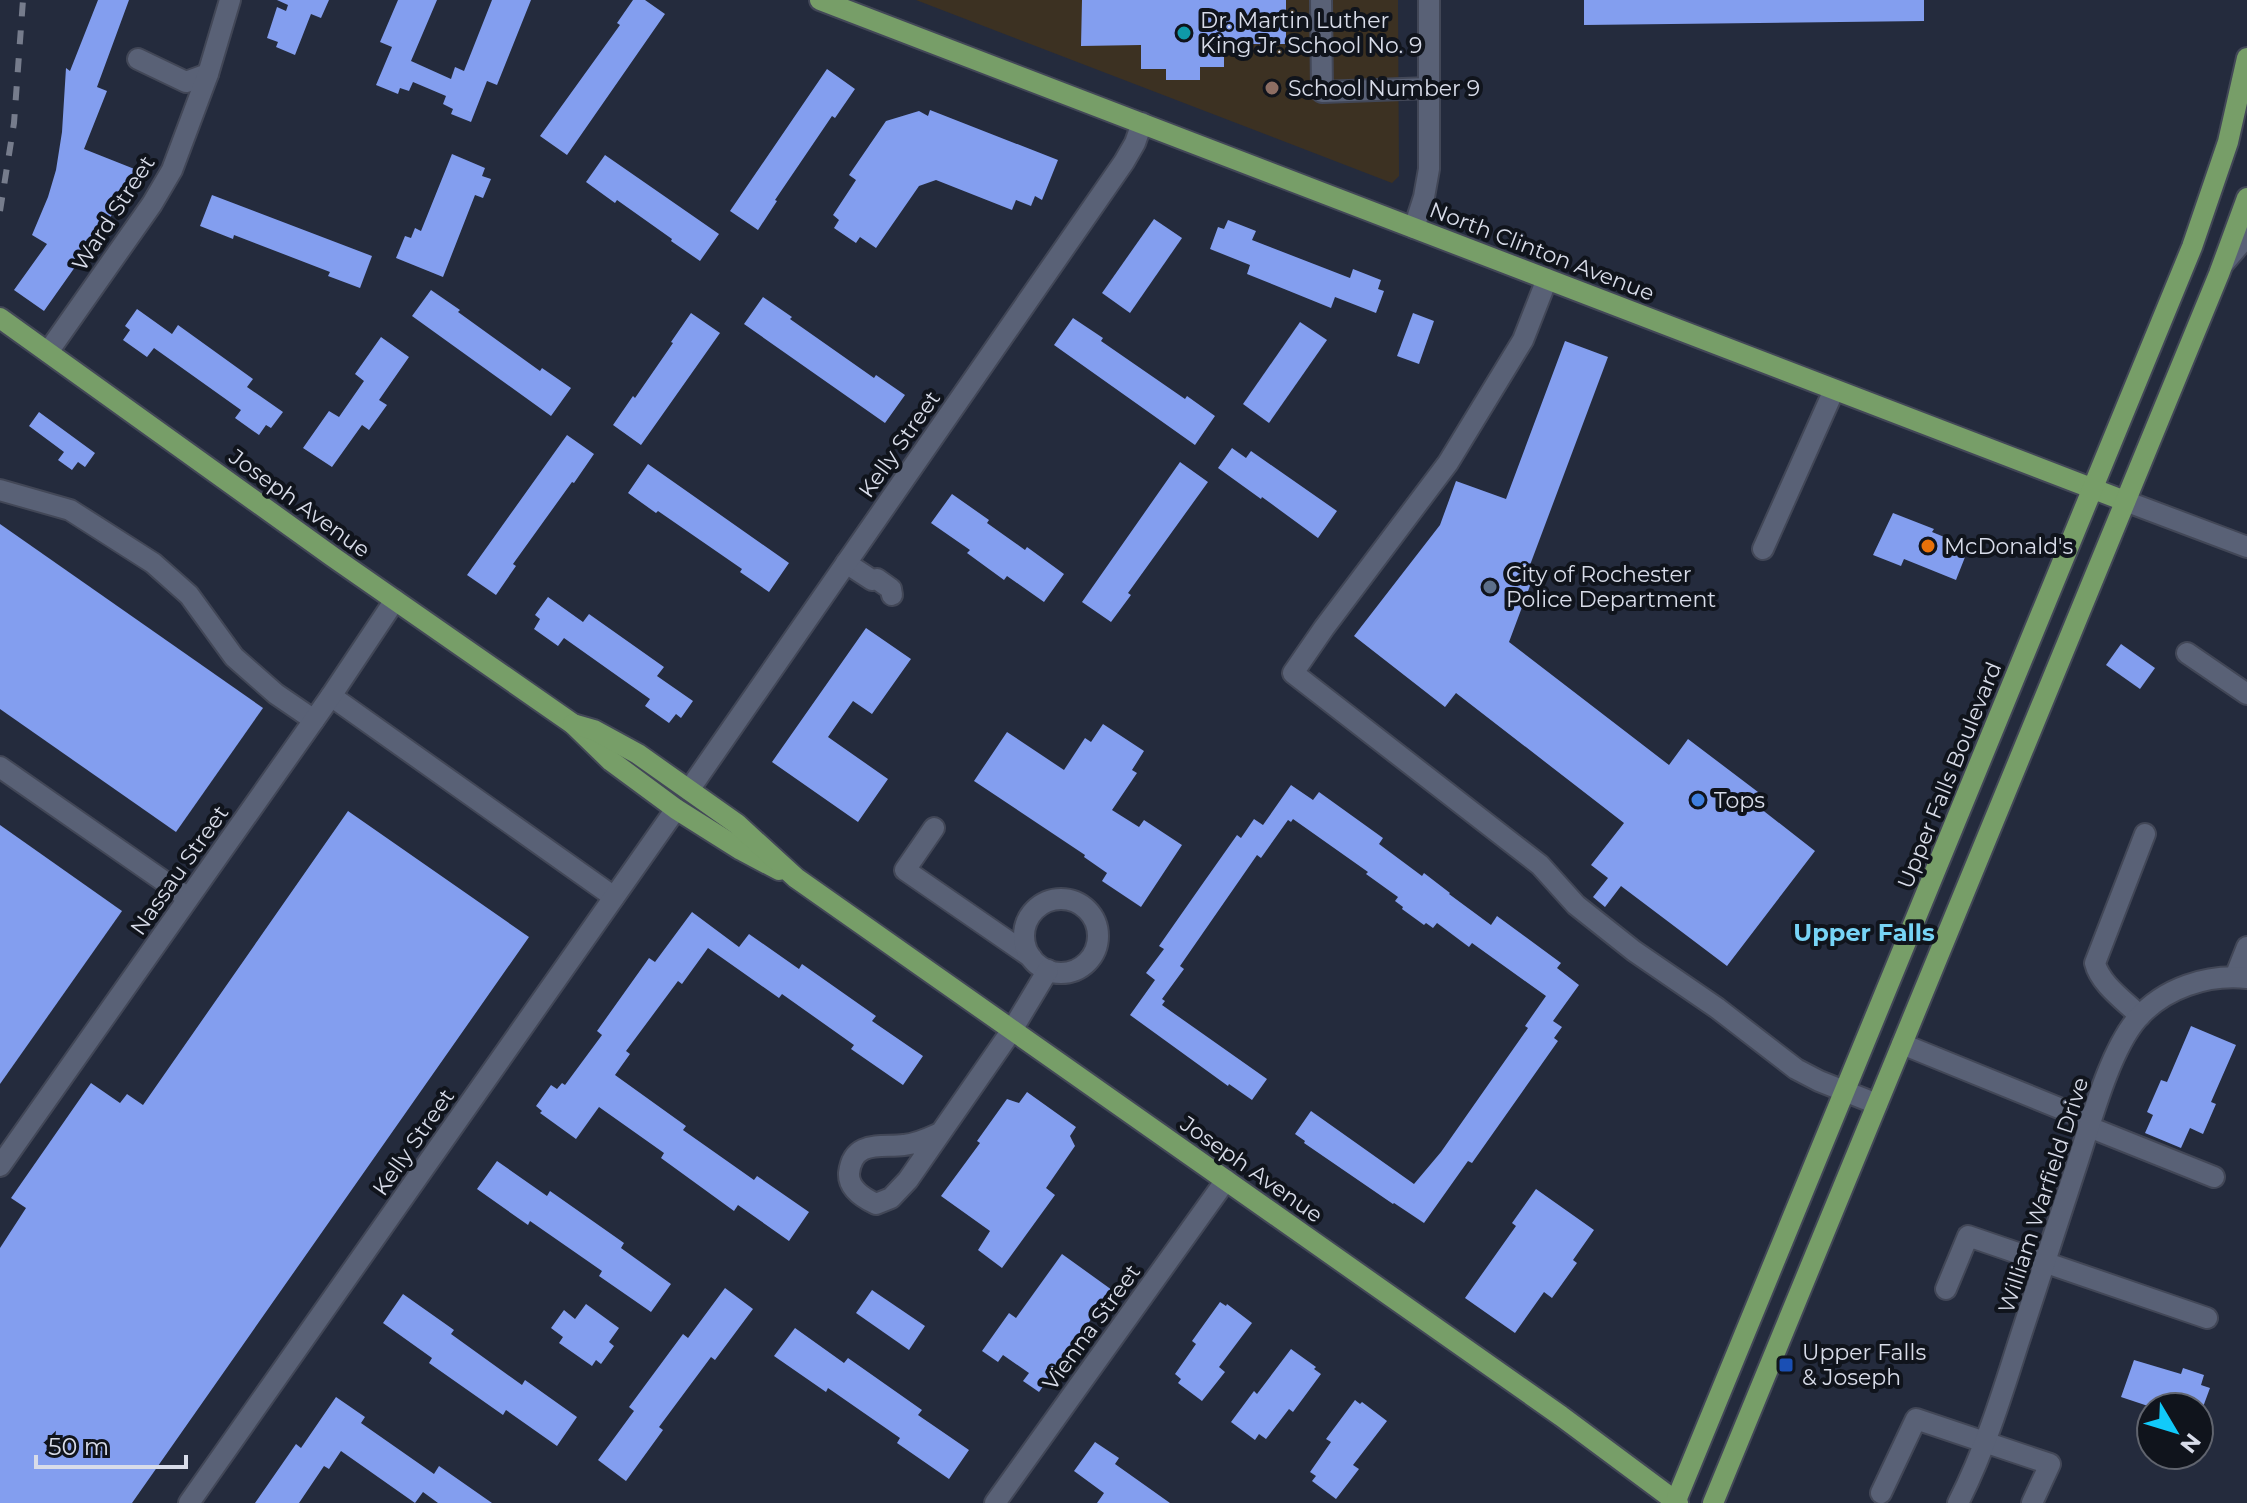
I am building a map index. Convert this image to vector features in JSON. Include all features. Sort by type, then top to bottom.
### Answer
[{"type":"main road","name":"North Clinton Avenue","points":[[820,0],[2125,501]]},
{"type":"main road","name":"Upper Falls Boulevard","points":[[1676,1503],[2205,214],[2228,142],[2247,58]]},
{"type":"main road","points":[[1713,1503],[2219,274],[2247,198]]},
{"type":"main road","name":"Joseph Avenue","points":[[0,318],[573,724],[611,761],[676,809],[756,859],[796,878]]},
{"type":"main road","name":"Joseph Avenue","points":[[573,724],[610,737],[689,790],[744,829],[796,878],[1561,1416],[1676,1503]]},
{"type":"street","name":"Ward Street","points":[[48,352],[172,170],[208,74],[230,0]]},
{"type":"street","points":[[1321,0],[1322,92],[1429,88]]},
{"type":"street","points":[[1414,228],[1429,169],[1429,0]]},
{"type":"street","points":[[138,59],[186,82],[208,74]]},
{"type":"street","name":"Kelly Street","points":[[689,790],[1124,162],[1142,123]]},
{"type":"street","points":[[2219,274],[2231,253],[2247,236]]},
{"type":"street","points":[[1547,279],[1523,340],[1448,463],[1293,673],[1540,865],[1576,905],[1634,951],[1717,1008],[1796,1069],[1877,1104]]},
{"type":"street","points":[[1763,549],[1834,390]]},
{"type":"street","points":[[0,490],[70,510],[153,563],[189,595],[234,657],[276,694],[314,720]]},
{"type":"street","name":"North Clinton Avenue","points":[[2125,501],[2247,547]]},
{"type":"street","points":[[846,563],[872,580]]},
{"type":"street","name":"Nassau Street","points":[[0,1166],[331,696],[395,600]]},
{"type":"street","points":[[2187,653],[2247,694]]},
{"type":"street","points":[[331,696],[614,897]]},
{"type":"street","points":[[0,767],[188,898]]},
{"type":"street","name":"Kelly Street","points":[[189,1503],[676,809]]},
{"type":"street","points":[[934,828],[905,870],[1043,968],[1065,973],[1087,963],[1095,953],[1098,941],[1092,916],[1072,901],[1048,902],[1038,908],[1026,928],[1025,939],[1031,957]]},
{"type":"street","points":[[2140,1016],[2097,972],[2095,963],[2145,834]]},
{"type":"street","points":[[2241,977],[2247,947]]},
{"type":"street","points":[[940,1133],[907,1145],[870,1146],[860,1151],[851,1164],[848,1176],[853,1188],[861,1197],[876,1204],[891,1198],[908,1180],[1012,1030],[1048,970]]},
{"type":"street","name":"William Warfield Drive","points":[[1958,1503],[1984,1443],[2117,1051],[2140,1016],[2161,999],[2186,986],[2210,979],[2241,977]]},
{"type":"street","points":[[1902,1044],[2214,1177]]},
{"type":"street","name":"Vienna Street","points":[[995,1503],[1226,1180]]},
{"type":"street","points":[[1946,1289],[1968,1236],[2207,1318]]},
{"type":"street","points":[[1881,1493],[1916,1419],[2050,1464],[2032,1503]]},
{"type":"shaded area","name":"School Number 9","points":[[916,0],[1398,0],[1399,176],[1392,183]]},
{"type":"building","points":[[98,0],[129,0],[97,87],[107,91],[84,149],[142,172],[44,311],[14,290],[47,244],[32,235],[56,170],[66,68],[70,71]]},
{"type":"building","points":[[277,0],[329,0],[321,18],[311,14],[295,55],[276,47],[278,42],[267,38],[277,7],[286,11],[288,5]]},
{"type":"building","points":[[398,0],[437,0],[411,61],[451,79],[455,67],[464,71],[492,0],[531,0],[497,85],[487,81],[471,122],[451,114],[453,109],[443,104],[446,96],[413,82],[409,91],[400,88],[398,94],[376,85],[392,47],[380,42]]},
{"type":"building","points":[[633,0],[645,0],[665,14],[567,155],[540,136],[620,25],[617,23]]},
{"type":"building","name":"Dr. Martin Luther King Jr. School No. 9","points":[[1082,0],[1286,0],[1286,44],[1224,44],[1224,67],[1200,67],[1200,80],[1166,80],[1166,69],[1141,69],[1141,45],[1081,46]]},
{"type":"building","points":[[1584,0],[1924,0],[1924,21],[1584,25]]},
{"type":"building","points":[[827,69],[855,89],[835,118],[832,116],[758,230],[730,211]]},
{"type":"building","points":[[930,110],[1058,160],[1042,200],[1035,196],[1031,206],[1016,200],[1012,210],[936,180],[919,186],[876,248],[860,237],[856,243],[834,228],[839,220],[833,215],[856,180],[849,175],[886,121],[919,111],[928,116]]},
{"type":"building","points":[[452,154],[485,168],[482,176],[491,179],[483,198],[475,195],[443,277],[396,258],[405,236],[411,238],[415,228],[421,231]]},
{"type":"building","points":[[605,155],[719,234],[700,261],[617,200],[615,203],[586,182]]},
{"type":"building","points":[[212,195],[372,256],[360,288],[328,276],[330,272],[234,235],[233,239],[200,226]]},
{"type":"building","points":[[1154,219],[1182,238],[1130,313],[1102,293]]},
{"type":"building","points":[[1228,220],[1256,231],[1252,240],[1350,278],[1353,269],[1381,280],[1378,289],[1384,291],[1376,313],[1335,297],[1331,308],[1247,274],[1250,265],[1210,249],[1218,227],[1224,229]]},
{"type":"building","points":[[431,290],[540,371],[542,368],[571,388],[551,416],[412,316]]},
{"type":"building","points":[[763,297],[874,378],[876,375],[905,395],[885,423],[744,324]]},
{"type":"building","points":[[137,309],[172,334],[178,325],[253,379],[247,387],[283,412],[271,428],[266,425],[259,435],[235,418],[241,410],[154,348],[147,357],[123,340],[130,330],[125,326]]},
{"type":"building","points":[[691,313],[720,333],[641,445],[613,425],[633,396],[635,398]]},
{"type":"building","points":[[1413,313],[1434,321],[1419,364],[1397,356]]},
{"type":"building","points":[[1073,318],[1185,399],[1187,396],[1215,416],[1195,445],[1054,345]]},
{"type":"building","points":[[1300,322],[1327,340],[1269,423],[1243,404]]},
{"type":"building","points":[[381,337],[409,357],[379,400],[387,405],[369,430],[362,425],[332,467],[303,448],[329,411],[339,417],[364,381],[355,374]]},
{"type":"building","points":[[1565,341],[1608,357],[1527,573],[1534,575],[1509,642],[1669,765],[1688,739],[1758,792],[1751,801],[1815,851],[1727,966],[1621,886],[1605,907],[1593,897],[1608,878],[1591,865],[1624,823],[1456,693],[1445,707],[1354,636],[1440,525],[1456,481],[1506,499]]},
{"type":"building","points":[[39,412],[95,453],[85,467],[78,462],[72,470],[58,460],[64,452],[29,426]]},
{"type":"building","points":[[567,435],[594,454],[513,564],[516,566],[496,595],[467,575]]},
{"type":"building","points":[[1232,448],[1246,458],[1251,451],[1337,511],[1318,538],[1218,468]]},
{"type":"building","points":[[1180,462],[1208,482],[1128,593],[1131,595],[1111,622],[1082,602]]},
{"type":"building","points":[[648,464],[789,563],[769,592],[740,572],[742,569],[628,493]]},
{"type":"building","points":[[952,494],[989,520],[987,523],[1064,574],[1044,602],[1007,576],[1004,580],[967,553],[970,550],[931,523]]},
{"type":"building","points":[[1893,513],[1969,547],[1956,580],[1904,559],[1901,566],[1873,555]]},
{"type":"building","points":[[0,524],[263,708],[176,832],[0,709]]},
{"type":"building","points":[[548,597],[583,622],[589,614],[664,667],[657,676],[693,701],[681,718],[676,714],[669,723],[645,706],[650,699],[564,638],[558,646],[534,629],[540,619],[535,615]]},
{"type":"building","points":[[866,628],[911,659],[872,714],[853,701],[828,737],[888,779],[858,822],[772,762]]},
{"type":"building","points":[[2121,644],[2155,668],[2140,689],[2106,665]]},
{"type":"building","points":[[1103,724],[1144,751],[1132,770],[1137,773],[1112,810],[1139,827],[1144,820],[1182,845],[1141,907],[1102,881],[1107,873],[1085,855],[974,781],[1007,732],[1064,770],[1085,738],[1091,742]]},
{"type":"building","points":[[1291,785],[1313,800],[1319,792],[1383,838],[1379,844],[1422,876],[1424,873],[1491,925],[1497,916],[1561,963],[1557,968],[1579,985],[1553,1021],[1562,1027],[1554,1038],[1558,1041],[1472,1163],[1468,1161],[1424,1223],[1295,1134],[1311,1111],[1414,1184],[1441,1152],[1528,1028],[1525,1026],[1546,996],[1472,943],[1469,947],[1437,923],[1433,928],[1426,923],[1424,925],[1402,909],[1395,901],[1398,897],[1366,874],[1368,872],[1293,819],[1291,822],[1288,820],[1261,858],[1257,855],[1180,966],[1184,969],[1162,999],[1165,1001],[1162,1005],[1267,1079],[1252,1100],[1130,1015],[1155,980],[1146,973],[1164,949],[1159,946],[1201,886],[1237,835],[1241,838],[1254,819],[1263,825]]},
{"type":"building","points":[[348,811],[529,937],[132,1503],[0,1503],[0,1248],[26,1208],[11,1198],[91,1083],[120,1103],[127,1094],[143,1105]]},
{"type":"building","points":[[0,825],[122,911],[0,1084]]},
{"type":"building","points":[[692,912],[739,947],[749,934],[799,969],[802,964],[876,1016],[872,1021],[923,1056],[903,1085],[851,1049],[854,1045],[782,994],[779,998],[708,948],[682,984],[678,981],[626,1051],[630,1054],[615,1075],[686,1126],[683,1130],[754,1180],[757,1176],[809,1212],[789,1241],[738,1205],[734,1211],[661,1158],[664,1153],[599,1107],[576,1139],[540,1113],[542,1111],[536,1106],[551,1085],[557,1089],[562,1083],[565,1085],[602,1035],[597,1031],[649,958],[655,962]]},
{"type":"building","points":[[2191,1026],[2236,1045],[2211,1102],[2216,1104],[2203,1134],[2190,1128],[2181,1148],[2145,1133],[2153,1115],[2147,1112],[2161,1080],[2167,1082]]},
{"type":"building","points":[[1027,1092],[1076,1127],[1070,1136],[1075,1146],[1046,1188],[1055,1195],[1002,1268],[978,1250],[990,1231],[941,1196],[980,1143],[977,1141],[1007,1099],[1019,1103]]},
{"type":"building","points":[[497,1161],[547,1196],[550,1191],[624,1243],[621,1248],[671,1284],[651,1312],[599,1276],[602,1271],[477,1189]]},
{"type":"building","points":[[1536,1189],[1594,1230],[1573,1260],[1577,1263],[1552,1298],[1544,1292],[1515,1333],[1465,1298],[1516,1226],[1512,1223]]},
{"type":"building","points":[[1062,1254],[1112,1290],[1039,1392],[1023,1381],[1029,1373],[1003,1355],[998,1362],[982,1351],[1009,1313],[1016,1318]]},
{"type":"building","points":[[725,1288],[753,1309],[715,1360],[711,1357],[659,1427],[663,1430],[626,1481],[598,1460],[634,1411],[629,1407],[683,1334],[688,1338]]},
{"type":"building","points":[[872,1290],[925,1326],[909,1350],[856,1313]]},
{"type":"building","points":[[403,1294],[454,1330],[451,1334],[522,1385],[525,1380],[577,1417],[557,1446],[506,1410],[503,1415],[429,1363],[432,1358],[383,1323]]},
{"type":"building","points":[[1220,1302],[1252,1323],[1219,1367],[1225,1372],[1202,1401],[1178,1383],[1181,1379],[1175,1374],[1196,1344],[1192,1341]]},
{"type":"building","points":[[586,1304],[619,1328],[609,1342],[614,1346],[601,1364],[596,1360],[592,1366],[559,1343],[563,1337],[551,1328],[564,1310],[575,1319]]},
{"type":"building","points":[[795,1328],[844,1363],[848,1358],[922,1410],[918,1415],[969,1450],[949,1479],[897,1443],[900,1438],[828,1388],[826,1392],[774,1356]]},
{"type":"building","points":[[1291,1349],[1321,1374],[1293,1412],[1289,1409],[1266,1439],[1259,1434],[1255,1440],[1231,1422]]},
{"type":"building","points":[[2134,1360],[2181,1374],[2183,1368],[2204,1375],[2201,1385],[2210,1388],[2209,1391],[2135,1391],[2135,1402],[2121,1397]]},
{"type":"building","points":[[336,1397],[365,1417],[361,1423],[434,1474],[439,1466],[492,1503],[438,1503],[423,1492],[415,1503],[341,1451],[329,1469],[324,1466],[299,1503],[255,1503],[296,1444],[301,1448]]},
{"type":"building","points":[[1355,1400],[1387,1421],[1353,1465],[1359,1469],[1336,1499],[1312,1481],[1316,1476],[1310,1472],[1331,1442],[1326,1439]]},
{"type":"building","points":[[1095,1442],[1119,1458],[1115,1464],[1170,1503],[1097,1503],[1104,1493],[1074,1471]]},
{"type":"railway","points":[[0,211],[14,123],[23,0]]},
{"type":"place","name":"Dr. Martin Luther King Jr. School No. 9","points":[[1184,33]]},
{"type":"place","name":"School Number 9","points":[[1272,88]]},
{"type":"place","name":"McDonald's","points":[[1928,546]]},
{"type":"place","name":"City of Rochester Police Department","points":[[1490,587]]},
{"type":"place","name":"Tops","points":[[1698,800]]},
{"type":"place","name":"Upper Falls & Joseph","points":[[1786,1365]]},
{"type":"district","name":"Upper Falls","points":[[1864,933]]}]
